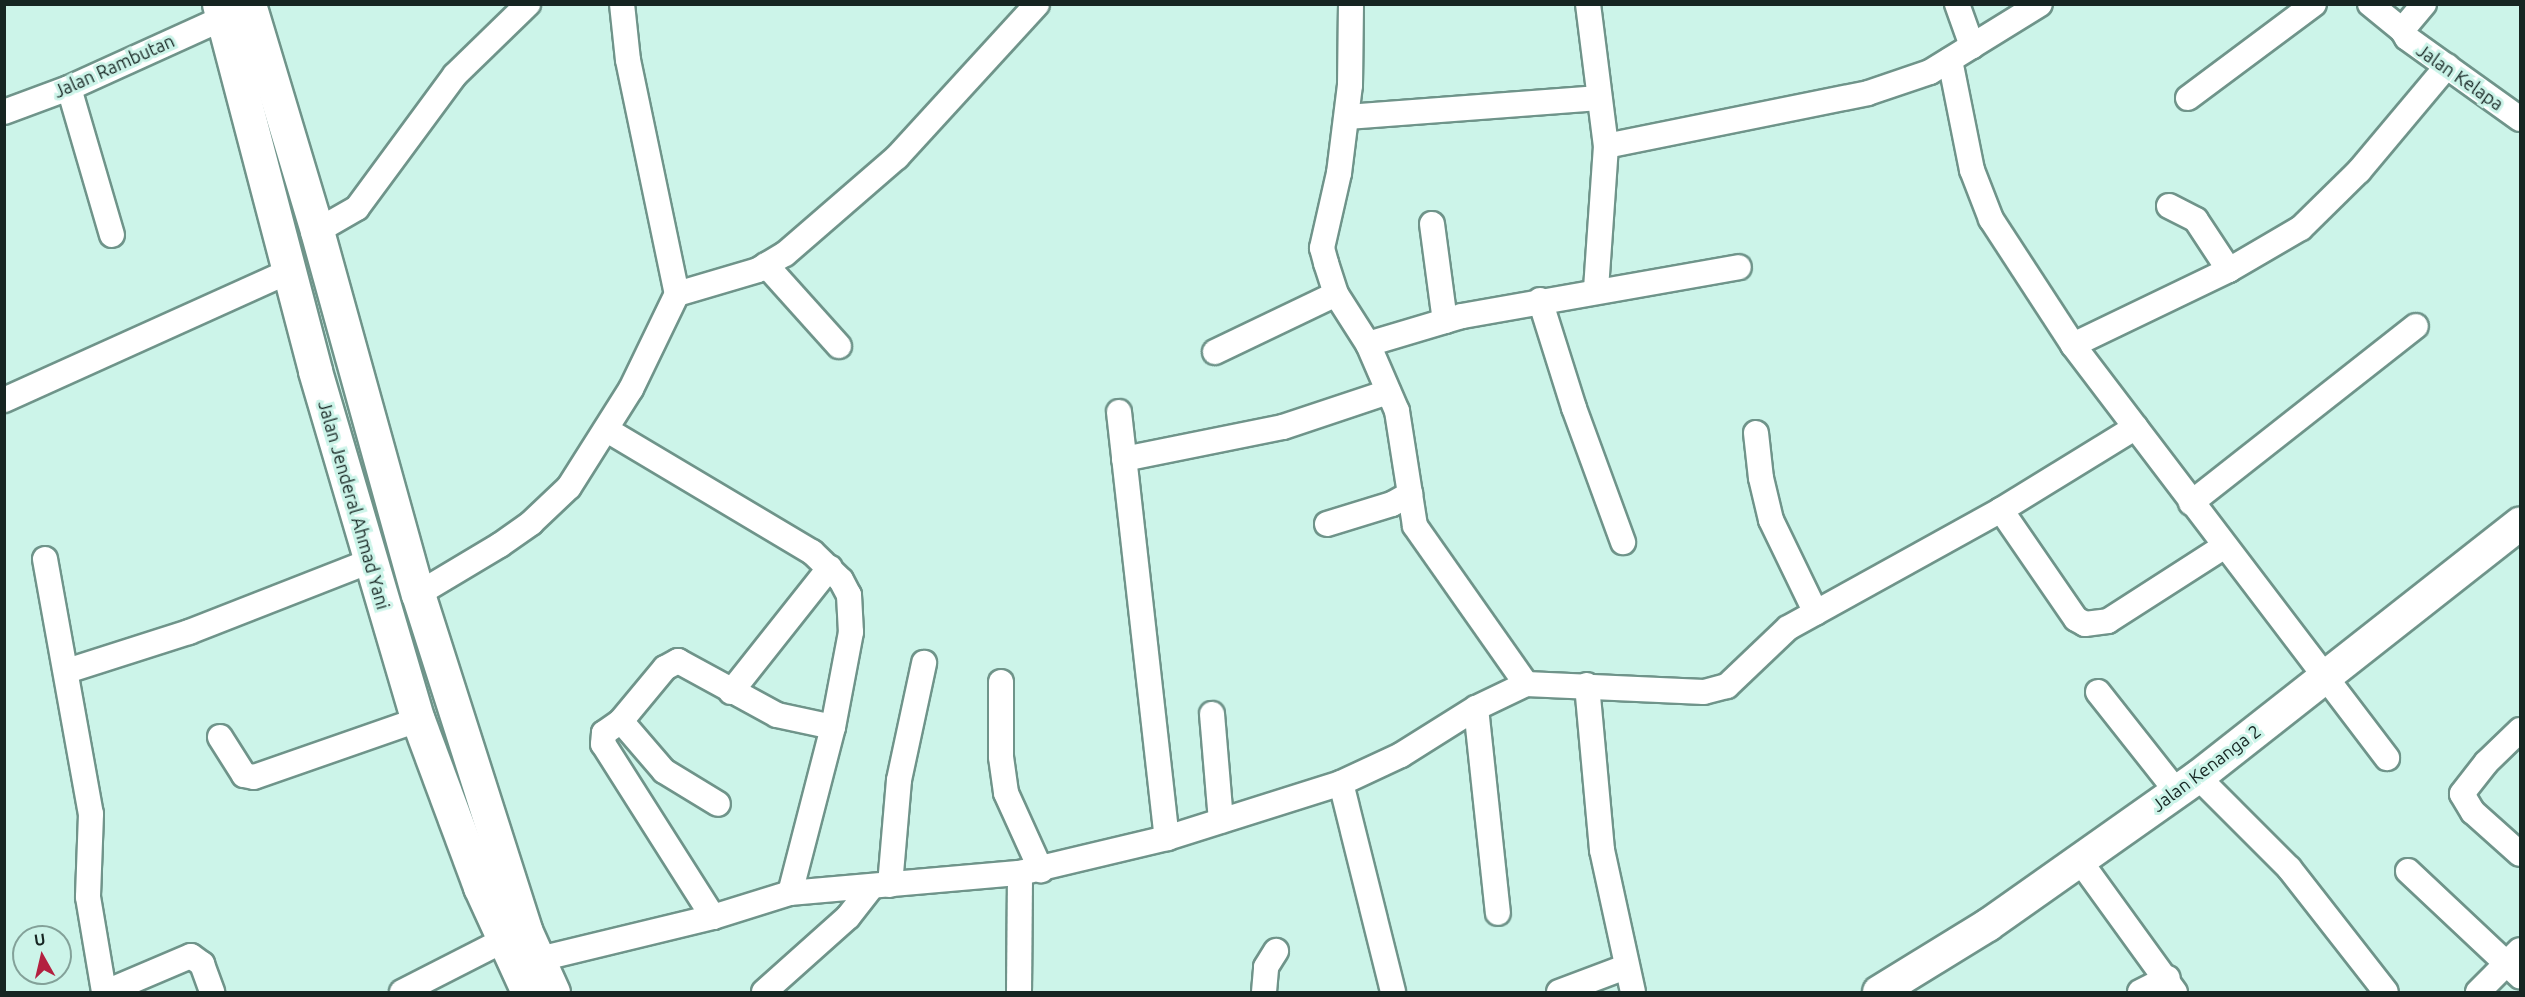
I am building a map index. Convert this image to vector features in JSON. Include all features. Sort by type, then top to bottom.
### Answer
[{"type":"highway","name":"Jalan Jenderal Ahmad Yani","points":[[230,9],[317,231],[418,594],[460,727],[521,957]]},
{"type":"highway","name":"Jalan Jenderal Ahmad Yani","points":[[230,9],[290,272],[370,561],[423,730],[521,957],[553,993]]},
{"type":"highway","points":[[423,730],[460,727]]},
{"type":"main road","name":"Jalan Kenanga 2","points":[[1879,993],[1988,925],[2187,784],[2520,524]]},
{"type":"street","points":[[317,231],[357,208],[455,75],[528,4]]},
{"type":"street","points":[[418,594],[531,523],[569,486],[607,430],[677,294],[628,60],[622,4]]},
{"type":"street","points":[[677,294],[766,266],[785,254],[897,157],[1037,4]]},
{"type":"street","points":[[1351,4],[1353,31],[1347,117],[1334,201],[1322,248],[1336,294],[1368,344],[1402,429],[1415,526],[1526,684]]},
{"type":"street","points":[[1588,4],[1606,146],[1596,290]]},
{"type":"street","points":[[1957,4],[1972,46]]},
{"type":"street","points":[[1606,146],[1868,93],[1930,72],[2040,4]]},
{"type":"street","points":[[2188,98],[2314,4]]},
{"type":"street","points":[[2370,4],[2402,30]]},
{"type":"street","name":"Jalan Kelapa","points":[[2424,4],[2402,30],[2422,52],[2446,66],[2520,119]]},
{"type":"street","name":"Jalan Rambutan","points":[[4,112],[69,88],[230,9]]},
{"type":"street","points":[[1950,60],[1972,171],[1991,219],[2073,345],[2387,758]]},
{"type":"street","points":[[2073,345],[2229,270],[2315,217],[2446,66]]},
{"type":"street","points":[[69,88],[112,236]]},
{"type":"street","points":[[1347,117],[1599,98]]},
{"type":"street","points":[[2169,206],[2196,220],[2229,270]]},
{"type":"street","points":[[1432,224],[1445,321]]},
{"type":"street","points":[[766,266],[839,346]]},
{"type":"street","points":[[1368,344],[1445,321],[1540,300],[1596,290],[1673,281],[1715,269],[1739,267]]},
{"type":"street","points":[[4,400],[290,272]]},
{"type":"street","points":[[1215,352],[1336,294]]},
{"type":"street","points":[[1540,300],[1574,408],[1623,542]]},
{"type":"street","points":[[2191,503],[2416,326]]},
{"type":"street","points":[[1124,459],[1283,427],[1388,392]]},
{"type":"street","points":[[1119,412],[1167,838]]},
{"type":"street","points":[[402,993],[521,957],[713,917],[790,893],[1031,872],[1167,838],[1341,783],[1401,756],[1476,708],[1526,684],[1704,692],[1727,686],[1779,634],[2001,510],[2136,427]]},
{"type":"street","points":[[607,430],[830,567],[849,595],[852,614],[833,726],[790,893]]},
{"type":"street","points":[[1756,433],[1761,478],[1771,520],[1816,613]]},
{"type":"street","points":[[1327,524],[1385,507],[1410,494]]},
{"type":"street","points":[[2001,510],[2076,619],[2085,624],[2108,621],[2225,546]]},
{"type":"street","points":[[45,559],[91,814],[88,897],[105,993],[191,956],[202,964],[212,993]]},
{"type":"street","points":[[67,671],[189,632],[370,561]]},
{"type":"street","points":[[731,692],[830,567]]},
{"type":"street","points":[[713,917],[603,744],[604,733],[621,721],[673,661],[683,663],[731,692],[787,718],[833,726]]},
{"type":"street","points":[[764,993],[849,917],[881,885],[899,780],[924,663]]},
{"type":"street","points":[[1001,682],[1001,757],[1006,793],[1031,872],[1019,993]]},
{"type":"street","points":[[1587,685],[1602,850],[1625,968],[1633,993]]},
{"type":"street","points":[[2098,692],[2187,784],[2289,868],[2386,993]]},
{"type":"street","points":[[1476,708],[1498,913]]},
{"type":"street","points":[[1212,714],[1221,821]]},
{"type":"street","points":[[621,721],[664,771],[718,804]]},
{"type":"street","points":[[220,737],[244,775],[254,777],[423,730]]},
{"type":"street","points":[[2520,730],[2486,763],[2462,794],[2473,812],[2520,854]]},
{"type":"street","points":[[1341,783],[1393,993]]},
{"type":"street","points":[[2080,861],[2172,985],[2140,993]]},
{"type":"street","points":[[2408,871],[2516,963],[2478,993]]},
{"type":"street","points":[[1264,993],[1266,967],[1276,951]]},
{"type":"street","points":[[1559,993],[1625,968]]}]
